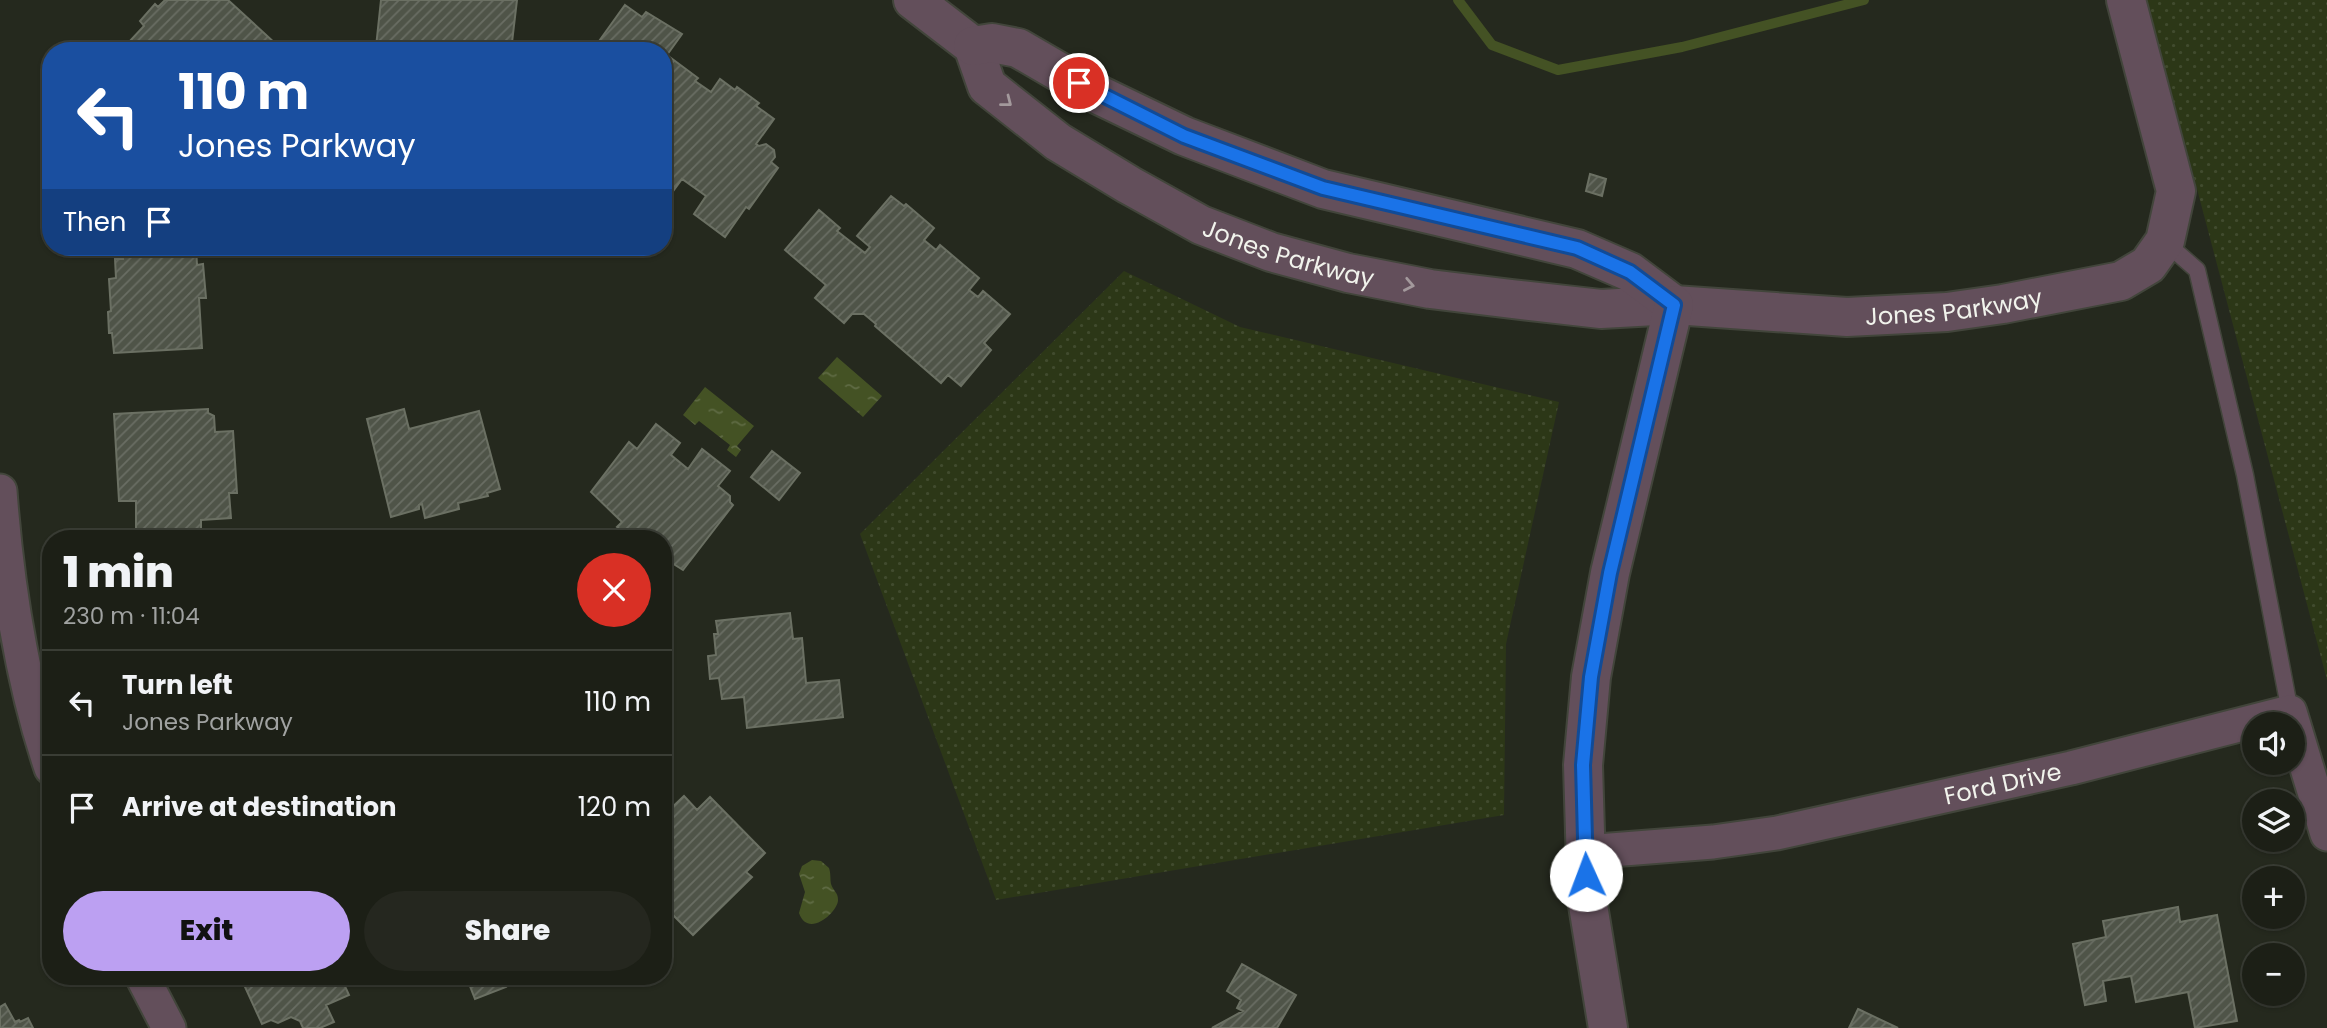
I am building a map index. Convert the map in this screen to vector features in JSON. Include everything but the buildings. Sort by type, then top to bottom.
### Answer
[{"type":"street","points":[[913,0],[972,46],[992,43],[1018,48],[1099,95],[1184,136],[1323,188],[1577,248],[1630,272],[1674,305],[1610,573],[1591,677],[1583,765],[1587,899],[1608,1028]]},
{"type":"street","name":"Jones Parkway","points":[[972,46],[987,86],[1058,142],[1201,225],[1272,252],[1348,273],[1430,289],[1601,309],[1674,305],[1847,317],[1947,312],[2003,304],[2120,281],[2148,265],[2165,241],[2176,191],[2126,0]]},
{"type":"street","points":[[0,491],[2,541],[24,669],[42,735]]},
{"type":"street","name":"Ford Drive","points":[[1585,852],[1713,842],[1777,833],[2071,768],[2242,724]]},
{"type":"street","points":[[2305,761],[2327,834]]},
{"type":"street","points":[[147,985],[169,1028]]},
{"type":"lane","points":[[2165,241],[2197,270],[2245,475],[2290,712]]},
{"type":"shaded area","points":[[2147,0],[2327,0],[2327,680]]},
{"type":"shaded area","points":[[1124,271],[1240,327],[1559,402],[1506,644],[1504,815],[996,900],[860,534]]},
{"type":"water","points":[[837,357],[882,396],[863,417],[818,378]]},
{"type":"water","points":[[705,387],[754,426],[737,446],[741,450],[736,457],[727,450],[730,445],[699,421],[695,425],[683,415]]},
{"type":"water","points":[[812,860],[821,861],[829,868],[831,884],[838,900],[833,911],[822,921],[809,924],[799,913],[805,892],[799,874],[802,866]]},
{"type":"waterway","points":[[1458,0],[1492,45],[1558,70],[1682,47],[1864,0]]},
{"type":"route","points":[[1079,83],[1184,136],[1323,188],[1577,248],[1630,272],[1674,305],[1610,573],[1591,677],[1583,765],[1586,875]]}]
